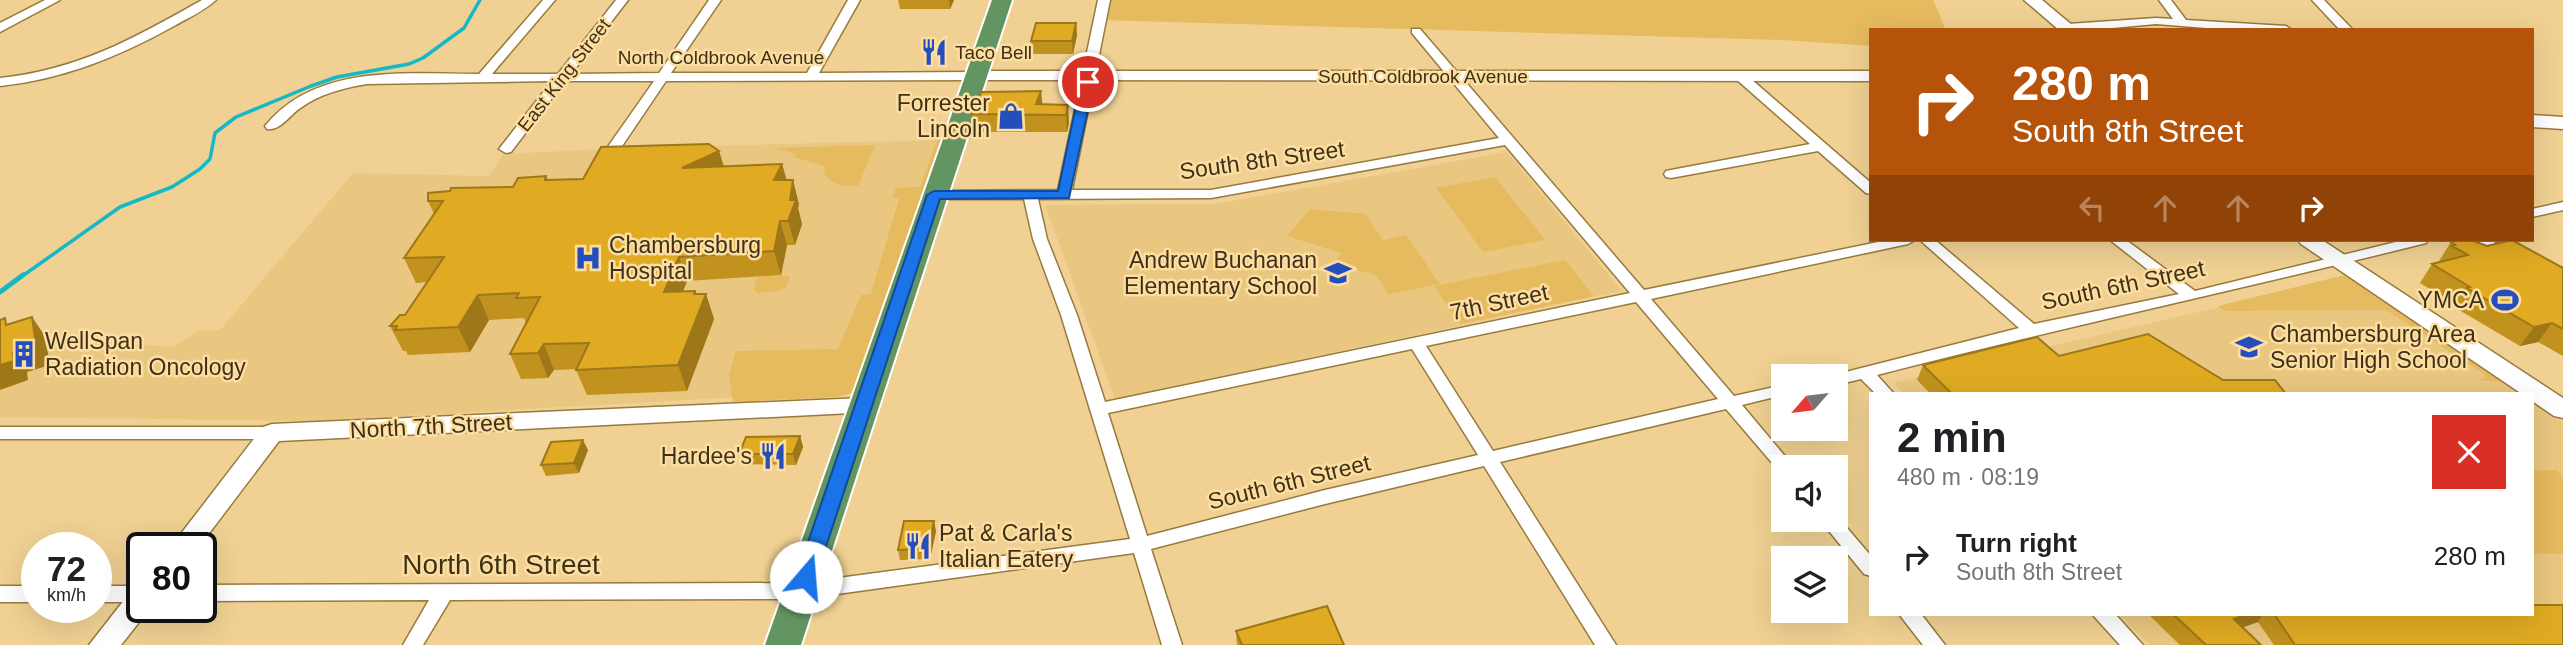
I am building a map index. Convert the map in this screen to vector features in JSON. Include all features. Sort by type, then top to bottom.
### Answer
[{"type":"highway","points":[[783,645],[1002,0]]},
{"type":"street","points":[[0,28],[54,0]]},
{"type":"street","points":[[0,82],[58,74],[96,62],[210,0]]},
{"type":"street","points":[[484,76],[549,0]]},
{"type":"street","name":"East King Street","points":[[506,149],[622,0]]},
{"type":"street","points":[[607,158],[632,131],[640,109],[715,0]]},
{"type":"street","points":[[811,76],[854,0]]},
{"type":"street","points":[[1064,195],[1104,0]]},
{"type":"street","points":[[2032,0],[2068,28]]},
{"type":"street","points":[[2165,0],[2182,22]]},
{"type":"street","points":[[2318,0],[2345,28]]},
{"type":"street","points":[[2078,28],[2130,22],[2182,22],[2261,28]]},
{"type":"street","points":[[1416,31],[1775,455]]},
{"type":"street","name":"North Coldbrook Avenue","points":[[272,126],[293,105],[315,93],[342,84],[383,78],[974,76]]},
{"type":"street","name":"South Coldbrook Avenue","points":[[974,76],[1869,76]]},
{"type":"street","points":[[1740,76],[1869,188]]},
{"type":"street","points":[[650,94],[665,94]]},
{"type":"street","points":[[640,109],[655,109]]},
{"type":"street","points":[[2534,121],[2563,124]]},
{"type":"street","name":"South 8th Street","points":[[934,195],[1211,194],[1509,140]]},
{"type":"street","points":[[1671,173],[1821,146]]},
{"type":"street","points":[[1031,194],[1031,205],[1099,409],[1172,645]]},
{"type":"street","points":[[2534,213],[2563,206]]},
{"type":"street","name":"7th Street","points":[[1099,409],[1898,242]]},
{"type":"street","points":[[1929,242],[2031,330]]},
{"type":"street","points":[[2120,242],[2192,296]]},
{"type":"street","points":[[2311,242],[2562,409]]},
{"type":"street","name":"South 6th Street","points":[[1848,378],[2031,330],[2192,296],[2413,242]]},
{"type":"street","points":[[2484,242],[2519,262]]},
{"type":"street","points":[[1416,343],[1606,645]]},
{"type":"street","points":[[1866,374],[1884,392]]},
{"type":"street","name":"South 6th Street","points":[[801,592],[1140,545],[1325,497],[1771,392]]},
{"type":"street","name":"North 7th Street","points":[[0,433],[272,433],[863,406]]},
{"type":"street","points":[[195,532],[272,433]]},
{"type":"street","points":[[1839,532],[1869,567]]},
{"type":"street","points":[[413,645],[444,592]]},
{"type":"street","name":"North 6th Street","points":[[217,593],[801,592]]},
{"type":"street","points":[[0,594],[21,594]]},
{"type":"street","points":[[1911,616],[1935,645]]},
{"type":"street","points":[[2104,616],[2133,645]]},
{"type":"street","points":[[104,645],[126,617]]},
{"type":"shaded area","points":[[1106,0],[1933,0],[1945,28],[1869,28],[1869,46],[1783,40],[1102,20]]},
{"type":"shaded area","name":"Chambersburg Hospital","points":[[937,140],[849,391],[311,421],[0,417],[0,333],[173,347],[199,331],[220,330],[353,173],[489,176],[503,154],[623,148]]},
{"type":"shaded area","points":[[937,140],[942,140],[857,386],[852,393],[836,397],[733,402],[729,375],[736,351],[838,349],[861,295],[871,294],[899,199],[892,198],[896,188],[920,187]]},
{"type":"shaded area","points":[[875,145],[858,186],[835,183],[824,174],[825,166],[793,157],[797,154],[774,148]]},
{"type":"shaded area","name":"Andrew Buchanan Elementary School","points":[[1507,152],[1622,291],[1115,399],[1045,205],[1215,204]]},
{"type":"shaded area","points":[[1495,177],[1545,240],[1483,252],[1436,188]]},
{"type":"shaded area","points":[[1310,209],[1365,214],[1383,240],[1406,235],[1440,284],[1388,294],[1376,275],[1333,264],[1341,253],[1287,236]]},
{"type":"shaded area","points":[[1565,260],[1594,296],[1460,324],[1434,286]]},
{"type":"shaded area","points":[[2345,275],[2503,382],[2479,380],[2486,377],[2484,374],[2386,310],[2225,311],[2218,306]]},
{"type":"shaded area","points":[[760,276],[790,277],[786,287],[779,291],[758,293],[754,289]]},
{"type":"shaded area","name":"Chambersburg Area Senior High School","points":[[2344,278],[2517,392],[1902,392],[1894,383]]},
{"type":"shaded area","name":"Chambersburg Area Senior High School","points":[[2534,403],[2563,422],[2563,645],[2149,645],[2121,616],[2534,616]]},
{"type":"shaded area","points":[[2534,470],[2557,470],[2563,477],[2563,554],[2534,554]]},
{"type":"building","points":[[1036,23],[1076,23],[1072,41],[1031,41]]},
{"type":"building","points":[[1041,91],[1036,104],[1068,105],[1066,115],[972,114],[981,92]]},
{"type":"building","name":"Chambersburg Hospital","points":[[709,144],[719,151],[682,168],[782,164],[774,180],[793,180],[790,200],[796,200],[788,221],[780,221],[774,251],[679,257],[664,292],[695,291],[694,294],[706,294],[678,365],[576,370],[589,343],[544,344],[538,353],[510,354],[540,297],[516,298],[519,293],[478,295],[458,327],[395,330],[397,326],[390,326],[400,315],[405,315],[444,257],[404,258],[443,201],[428,201],[428,193],[450,191],[451,188],[513,187],[518,178],[546,176],[545,180],[583,179],[601,147]]},
{"type":"building","points":[[2451,242],[2476,242],[2487,246],[2516,242],[2563,268],[2563,329],[2552,323],[2534,327],[2432,264],[2468,255],[2452,246],[2455,245]]},
{"type":"building","points":[[32,317],[36,345],[13,353],[14,361],[0,365],[0,320],[5,318],[6,325]]},
{"type":"building","points":[[2148,334],[2223,380],[2275,380],[2284,392],[1950,392],[1923,365],[2037,337],[2059,356]]},
{"type":"building","points":[[800,436],[793,454],[739,454],[746,437]]},
{"type":"building","points":[[583,440],[574,463],[541,465],[551,442]]},
{"type":"building","points":[[904,521],[934,521],[928,549],[898,550]]},
{"type":"building","points":[[2534,605],[2563,605],[2563,645],[2295,645],[2275,616],[2534,616]]},
{"type":"building","points":[[1327,606],[1344,645],[1242,645],[1236,631]]},
{"type":"building","points":[[2175,616],[2242,616],[2234,619],[2261,645],[2206,645]]},
{"type":"waterway","points":[[21,277],[120,207],[172,187],[200,169],[210,159],[215,133],[236,117],[337,77],[409,64],[423,58],[464,28],[480,0]]},
{"type":"waterway","points":[[0,292],[23,275]]},
{"type":"place","name":"Taco Bell","points":[[934,52]]},
{"type":"place","name":"Forrester Lincoln","points":[[1011,116]]},
{"type":"place","name":"Chambersburg Hospital","points":[[588,258]]},
{"type":"place","name":"Andrew Buchanan Elementary School","points":[[1338,273]]},
{"type":"place","name":"YMCA","points":[[2505,300]]},
{"type":"place","name":"Chambersburg Area Senior High School","points":[[2249,347]]},
{"type":"place","name":"WellSpan Radiation Oncology","points":[[24,354]]},
{"type":"place","name":"Hardee's","points":[[773,456]]},
{"type":"place","name":"Pat & Carla's Italian Eatery","points":[[918,546]]},
{"type":"route","points":[[806,577],[934,195],[1064,195],[1088,82]]}]
